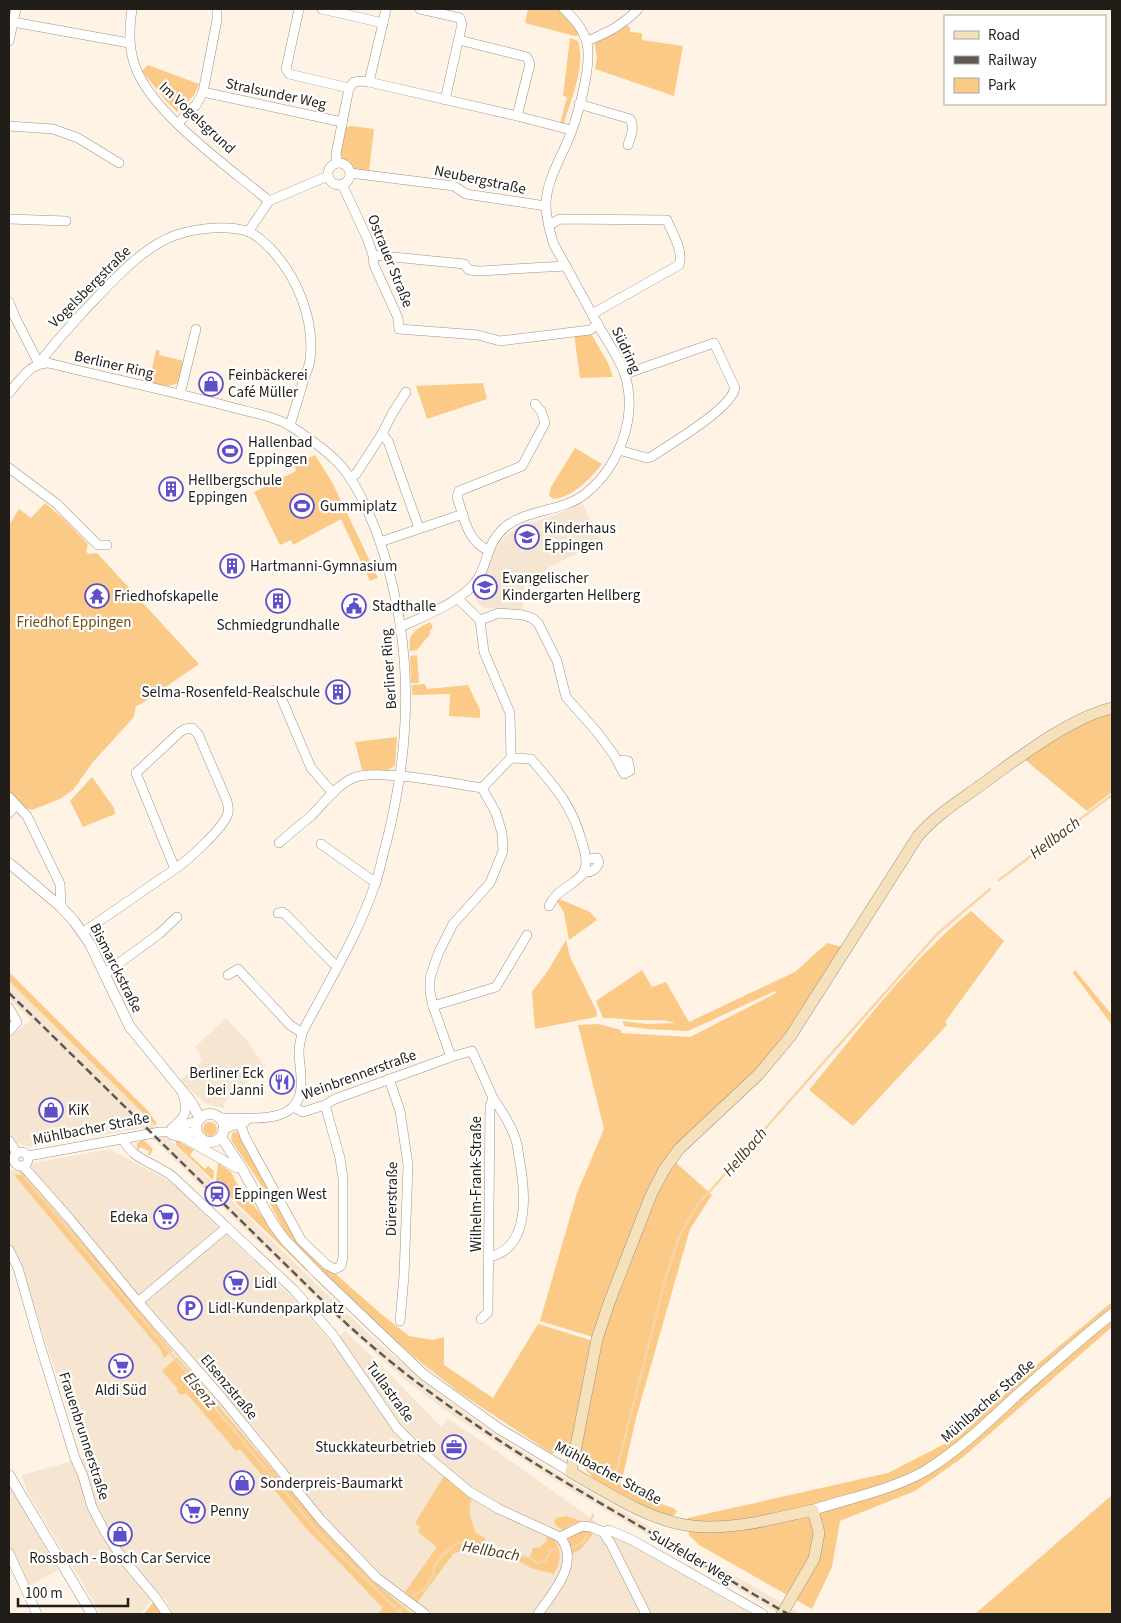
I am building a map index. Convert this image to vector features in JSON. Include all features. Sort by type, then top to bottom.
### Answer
[{"type":"main road","points":[[571,1472],[597,1340],[618,1278],[651,1195],[664,1170],[679,1149],[759,1074],[790,1037],[911,845],[926,827],[1005,768],[1074,722],[1091,714],[1112,708]]},
{"type":"main road","name":"Mühlbacher Straße","points":[[571,1472],[637,1508],[660,1518],[694,1526],[714,1527],[742,1524],[813,1510]]},
{"type":"main road","points":[[782,1614],[814,1559],[819,1533],[813,1510]]},
{"type":"street","points":[[9,41],[16,9]]},
{"type":"street","name":"Im Vogelsgrund","points":[[132,9],[129,43],[134,65],[151,96],[178,123],[270,201]]},
{"type":"street","points":[[178,123],[196,105],[203,92],[217,20],[217,9]]},
{"type":"street","points":[[299,9],[286,69],[289,74],[349,88]]},
{"type":"street","points":[[322,9],[382,23]]},
{"type":"street","points":[[369,82],[386,9]]},
{"type":"street","points":[[420,9],[460,18],[462,24],[445,100]]},
{"type":"street","name":"Südring","points":[[400,627],[457,598],[474,584],[484,566],[488,550],[505,527],[584,495],[609,468],[619,450],[625,432],[628,414],[625,374],[554,245],[546,206],[557,162],[571,130],[588,68],[586,41],[577,23],[564,9]]},
{"type":"street","points":[[586,41],[615,29],[638,9]]},
{"type":"street","points":[[13,22],[129,43]]},
{"type":"street","points":[[459,40],[527,57],[530,64],[517,116]]},
{"type":"street","points":[[337,163],[336,154],[349,88],[354,82],[361,81],[571,130]]},
{"type":"street","name":"Stralsunder Weg","points":[[203,92],[342,122]]},
{"type":"street","points":[[579,104],[630,119],[633,123],[633,129],[628,145]]},
{"type":"street","points":[[9,126],[53,129],[78,138],[119,163]]},
{"type":"street","points":[[337,163],[346,165],[350,173],[348,180],[342,184],[333,183],[328,176],[330,168],[337,163]]},
{"type":"street","name":"Neubergstraße","points":[[350,173],[454,186],[466,194],[546,206]]},
{"type":"street","points":[[248,232],[270,201],[328,176]]},
{"type":"street","name":"Ostrauer Straße","points":[[342,184],[367,238],[373,255],[374,265],[398,318],[399,330],[478,335],[500,341],[590,330],[598,324]]},
{"type":"street","points":[[9,219],[66,221]]},
{"type":"street","points":[[549,225],[560,219],[667,220],[680,253],[679,265],[592,314]]},
{"type":"street","name":"Vogelsbergstraße","points":[[39,364],[49,349],[102,292],[144,253],[157,244],[174,235],[201,229],[223,228],[248,232],[264,242],[279,258],[302,299],[308,320],[310,361],[290,426]]},
{"type":"street","points":[[373,255],[464,264],[469,270],[479,271],[566,266]]},
{"type":"street","points":[[9,302],[39,364],[28,372],[9,393]]},
{"type":"street","points":[[180,394],[196,329]]},
{"type":"street","points":[[619,450],[647,458],[651,457],[721,408],[732,395],[734,388],[714,343],[625,374]]},
{"type":"street","name":"Berliner Ring","points":[[39,364],[48,363],[180,394],[256,414],[290,426],[317,445],[342,467],[350,478],[372,520],[380,542],[397,602],[404,655],[406,706],[404,747],[400,776],[376,883],[358,927],[302,1032],[299,1049],[301,1093],[294,1107]]},
{"type":"street","points":[[350,478],[356,474],[406,392]]},
{"type":"street","points":[[488,550],[478,547],[472,540],[457,497],[459,491],[522,466],[545,423],[541,411],[535,404]]},
{"type":"street","points":[[382,434],[388,441],[419,528]]},
{"type":"street","points":[[9,468],[57,504],[98,545],[107,545]]},
{"type":"street","points":[[380,542],[463,514]]},
{"type":"street","points":[[457,598],[480,620],[484,652],[510,713],[511,758],[482,788]]},
{"type":"street","points":[[480,620],[499,613],[522,615],[532,618],[538,623],[557,661],[566,698],[597,732],[618,762]]},
{"type":"street","points":[[275,690],[280,695],[311,768],[333,793]]},
{"type":"street","points":[[82,932],[176,869],[189,859],[226,819],[229,811],[227,801],[198,734],[192,728],[180,732],[136,773],[176,869]]},
{"type":"street","points":[[511,758],[531,759],[562,794],[580,833],[587,859],[582,876],[561,890],[548,906]]},
{"type":"street","points":[[279,843],[333,793],[353,778],[359,776],[374,774],[400,776],[482,788]]},
{"type":"street","points":[[451,1057],[433,1006],[430,978],[438,954],[453,924],[490,883],[503,851],[502,834],[496,813],[482,788]]},
{"type":"street","points":[[9,797],[27,816],[60,884],[61,907]]},
{"type":"street","points":[[9,812],[16,805]]},
{"type":"street","points":[[321,844],[376,883]]},
{"type":"street","name":"Bismarckstraße","points":[[9,863],[61,907],[82,932],[90,944],[130,1027],[192,1103],[199,1120]]},
{"type":"street","points":[[278,913],[282,912],[285,914],[337,965]]},
{"type":"street","points":[[104,974],[159,934],[177,917]]},
{"type":"street","points":[[433,1006],[496,987],[527,935]]},
{"type":"street","points":[[228,975],[238,969],[290,1025],[302,1032]]},
{"type":"street","points":[[9,1008],[17,1022],[9,1031]]},
{"type":"street","name":"Weinbrennerstraße","points":[[215,1117],[239,1120],[275,1117],[284,1114],[294,1107],[303,1112],[389,1079],[472,1051]]},
{"type":"street","name":"Wilhelm-Frank-Straße","points":[[472,1051],[493,1098],[490,1106],[488,1312],[481,1319]]},
{"type":"street","name":"Bismarckstraße","points":[[168,1074],[215,1117]]},
{"type":"street","name":"Dürerstraße","points":[[389,1079],[400,1111],[408,1165],[400,1321]]},
{"type":"street","name":"Mühlbacher Straße","points":[[172,1128],[181,1121],[186,1113],[186,1104],[182,1091]]},
{"type":"street","points":[[489,1257],[498,1255],[513,1239],[522,1220],[524,1194],[515,1136],[508,1120],[493,1098]]},
{"type":"street","points":[[239,1120],[245,1136],[301,1240],[330,1268],[336,1269],[341,1266],[343,1257],[343,1179],[340,1158],[325,1105]]},
{"type":"street","points":[[205,1116],[215,1117],[222,1123],[219,1136],[204,1140],[198,1134],[196,1128],[199,1120],[205,1116]]},
{"type":"street","name":"Mühlbacher Straße","points":[[160,1132],[199,1120]]},
{"type":"street","name":"Weinbrennerstraße","points":[[219,1136],[239,1120]]},
{"type":"street","name":"Mühlbacher Straße","points":[[160,1132],[184,1138],[237,1168]]},
{"type":"street","name":"Mühlbacher Straße","points":[[28,1156],[160,1132],[198,1134]]},
{"type":"street","name":"Mühlbacher Straße","points":[[219,1136],[237,1168],[251,1187]]},
{"type":"street","name":"Mühlbacher Straße","points":[[219,1136],[241,1167],[273,1224],[298,1255],[423,1374],[498,1428],[571,1472]]},
{"type":"street","name":"Tullastraße","points":[[123,1138],[126,1147],[134,1154],[172,1176],[294,1290],[333,1336],[397,1428],[415,1446],[470,1492],[514,1517],[562,1539]]},
{"type":"street","points":[[9,1141],[14,1159],[24,1152],[28,1156],[28,1161],[23,1166]]},
{"type":"street","name":"Elsenzstraße","points":[[14,1159],[19,1166],[23,1166],[69,1218],[138,1302],[222,1398],[321,1520],[376,1578],[425,1614]]},
{"type":"street","points":[[138,1302],[226,1227]]},
{"type":"street","name":"Frauenbrunnerstraße","points":[[9,1250],[18,1268],[74,1455],[92,1506],[120,1556],[156,1598],[166,1614]]},
{"type":"street","name":"Mühlbacher Straße","points":[[813,1510],[896,1484],[923,1472],[948,1456],[977,1433],[1067,1351],[1112,1314]]},
{"type":"street","points":[[9,1475],[92,1614]]},
{"type":"street","points":[[538,1614],[565,1572],[568,1563],[568,1553],[562,1539],[582,1526],[603,1532],[611,1544],[646,1614]]},
{"type":"street","name":"Sulzfelder Weg","points":[[603,1532],[609,1530],[632,1540],[763,1614]]},
{"type":"street","points":[[9,1553],[37,1614]]},
{"type":"shaded area","points":[[581,501],[601,540],[600,543],[553,565],[524,585],[523,610],[484,608],[477,602],[473,591],[483,578],[495,545],[518,528],[568,510],[568,508]]},
{"type":"shaded area","points":[[9,981],[317,1285],[384,1348],[442,1396],[486,1428],[545,1466],[801,1614],[779,1614],[557,1482],[445,1410],[404,1379],[377,1355],[304,1287],[142,1128],[102,1135],[65,1138],[29,1147],[17,1143],[9,1134],[9,1037],[31,1020],[9,998]]},
{"type":"shaded area","points":[[226,1018],[249,1043],[266,1069],[233,1092],[225,1101],[224,1108],[206,1104],[180,1081],[202,1061],[199,1057],[201,1054],[195,1047]]},
{"type":"shaded area","points":[[110,1149],[174,1184],[296,1301],[332,1343],[345,1331],[441,1427],[448,1419],[616,1536],[670,1567],[717,1589],[758,1614],[173,1614],[166,1600],[158,1592],[141,1614],[101,1614],[28,1493],[22,1475],[84,1458],[19,1261],[9,1242],[9,1171],[32,1167],[33,1163]]},
{"type":"shaded area","points":[[9,1485],[58,1570],[28,1587],[9,1546]]},
{"type":"green space","points":[[528,9],[558,9],[572,22],[580,35],[575,36],[525,23]]},
{"type":"green space","points":[[624,25],[630,27],[630,32],[642,33],[642,40],[683,46],[674,96],[595,69],[597,58],[594,40]]},
{"type":"green space","points":[[570,38],[578,41],[580,51],[579,72],[564,124],[560,124],[567,97],[563,96]]},
{"type":"green space","points":[[148,65],[199,84],[194,95],[177,112],[142,71]]},
{"type":"green space","points":[[346,127],[374,129],[369,171],[352,169],[340,155]]},
{"type":"green space","points":[[590,332],[608,363],[613,377],[580,378],[574,334]]},
{"type":"green space","points":[[156,350],[160,351],[159,355],[184,361],[178,383],[167,386],[149,382]]},
{"type":"green space","points":[[483,383],[487,399],[427,419],[416,386]]},
{"type":"green space","points":[[575,448],[602,464],[587,481],[574,491],[560,498],[553,499],[549,495],[551,487]]},
{"type":"green space","name":"Gummiplatz","points":[[315,455],[332,482],[378,578],[370,581],[341,519],[293,545],[291,540],[280,545],[254,492],[296,471],[294,464]]},
{"type":"green space","name":"Friedhof Eppingen","points":[[45,503],[88,544],[86,552],[89,554],[97,553],[199,664],[136,706],[134,717],[93,762],[73,790],[60,799],[32,810],[20,806],[9,793],[9,525],[19,509],[31,518]]},
{"type":"green space","points":[[430,622],[433,627],[429,632],[431,633],[417,650],[410,651],[411,636],[420,627]]},
{"type":"green space","points":[[417,655],[419,683],[411,683],[410,656]]},
{"type":"green space","points":[[425,684],[427,689],[468,685],[480,710],[480,718],[449,716],[450,694],[412,695],[412,685]]},
{"type":"green space","points":[[1111,713],[1112,792],[1087,811],[1024,759],[1082,722]]},
{"type":"green space","points":[[397,737],[395,765],[392,768],[384,771],[362,770],[355,742]]},
{"type":"green space","points":[[92,777],[114,808],[115,814],[83,827],[70,801]]},
{"type":"green space","points":[[557,898],[590,912],[597,920],[569,940],[564,913]]},
{"type":"green space","points":[[971,911],[1004,941],[945,1022],[947,1025],[853,1126],[809,1090],[906,974],[927,951]]},
{"type":"green space","points":[[566,940],[570,957],[597,1012],[596,1017],[535,1029],[532,992],[549,969]]},
{"type":"green space","points":[[827,943],[842,947],[786,1035],[753,1074],[666,1157],[672,1164],[674,1161],[712,1195],[690,1229],[636,1418],[622,1480],[619,1482],[639,1496],[677,1511],[672,1517],[648,1510],[597,1482],[583,1467],[581,1444],[593,1337],[540,1321],[577,1193],[604,1129],[578,1025],[598,1024],[621,1030],[621,1033],[690,1037],[776,993],[775,991],[688,1031],[624,1026],[623,1021],[647,1024],[675,1023],[603,1018],[596,1001],[642,970],[652,987],[666,982],[689,1022],[795,972]]},
{"type":"green space","points":[[1075,970],[1112,1015],[1112,1025],[1073,973]]},
{"type":"green space","points":[[9,972],[148,1111],[157,1124],[155,1125],[9,981]]},
{"type":"green space","points":[[207,1122],[213,1122],[217,1129],[213,1136],[207,1136],[203,1132],[203,1126]]},
{"type":"green space","points":[[237,1131],[304,1246],[409,1336],[433,1340],[444,1337],[444,1365],[493,1398],[538,1324],[593,1341],[572,1441],[568,1448],[562,1452],[551,1453],[460,1393],[414,1357],[299,1251],[286,1235],[258,1180],[231,1140],[232,1133]]},
{"type":"green space","points":[[144,1140],[153,1149],[150,1155],[148,1155],[149,1151],[140,1147],[137,1149],[137,1143]]},
{"type":"green space","points":[[176,1140],[194,1150],[190,1155],[205,1169],[208,1166],[214,1171],[213,1180],[176,1145]]},
{"type":"green space","points":[[218,1163],[231,1172],[241,1191],[307,1271],[224,1191],[225,1189],[216,1181]]},
{"type":"green space","points":[[14,1175],[24,1175],[115,1281],[172,1351],[164,1358],[160,1349]]},
{"type":"green space","points":[[1112,1302],[1112,1327],[962,1458],[915,1491],[840,1521],[832,1567],[812,1609],[699,1545],[689,1535],[688,1518],[888,1473],[958,1437],[1039,1363]]},
{"type":"green space","points":[[177,1357],[328,1535],[368,1577],[412,1614],[378,1614],[383,1608],[305,1527],[240,1449],[236,1451],[186,1393],[181,1395],[176,1391],[178,1389],[162,1371]]},
{"type":"green space","points":[[444,1476],[472,1500],[470,1516],[476,1533],[485,1538],[485,1549],[530,1557],[533,1548],[540,1547],[546,1542],[547,1537],[551,1535],[560,1554],[554,1574],[531,1568],[523,1563],[464,1549],[453,1554],[417,1603],[405,1592],[437,1547],[418,1532],[420,1527],[415,1523]]},
{"type":"green space","points":[[1112,1495],[1112,1614],[975,1614]]},
{"type":"green space","points":[[566,1516],[581,1521],[569,1526],[565,1531],[556,1526],[554,1521],[556,1518]]},
{"type":"green space","points":[[584,1529],[593,1534],[581,1549],[572,1554],[567,1535]]},
{"type":"green space","points":[[154,1601],[163,1614],[144,1614]]},
{"type":"waterway","name":"Hellbach","points":[[999,880],[1112,795]]},
{"type":"waterway","name":"Hellbach","points":[[611,1480],[617,1469],[665,1280],[679,1237],[695,1208],[937,934],[990,889]]},
{"type":"waterway","name":"Elsenz","points":[[9,1158],[323,1538],[402,1614]]},
{"type":"waterway","name":"Hellbach","points":[[590,1522],[593,1515]]},
{"type":"waterway","name":"Hellbach","points":[[571,1548],[583,1542],[587,1534]]},
{"type":"waterway","name":"Hellbach","points":[[413,1596],[427,1587],[430,1578],[434,1575],[434,1567],[443,1555],[458,1542],[482,1549],[531,1558],[537,1563],[545,1561],[551,1550],[559,1550]]},
{"type":"waterway","name":"Elsenz","points":[[398,1612],[405,1605]]},
{"type":"railway","points":[[9,993],[334,1312],[409,1376],[488,1433],[570,1485],[788,1614]]},
{"type":"place","name":"Feinbäckerei Café Müller","points":[[211,384]]},
{"type":"place","name":"Hallenbad Eppingen","points":[[230,451]]},
{"type":"place","name":"Hellbergschule Eppingen","points":[[171,489]]},
{"type":"place","name":"Gummiplatz","points":[[302,506]]},
{"type":"place","name":"Kinderhaus Eppingen","points":[[527,537]]},
{"type":"place","name":"Hartmanni-Gymnasium","points":[[232,566]]},
{"type":"place","name":"Evangelischer Kindergarten Hellberg","points":[[485,587]]},
{"type":"place","name":"Friedhofskapelle","points":[[97,596]]},
{"type":"place","name":"Schmiedgrundhalle","points":[[278,601]]},
{"type":"place","name":"Stadthalle","points":[[354,606]]},
{"type":"place","name":"Selma-Rosenfeld-Realschule","points":[[338,692]]},
{"type":"place","name":"Berliner Eck bei Janni","points":[[282,1082]]},
{"type":"place","name":"KiK","points":[[51,1110]]},
{"type":"place","name":"Eppingen West","points":[[217,1194]]},
{"type":"place","name":"Edeka","points":[[166,1217]]},
{"type":"place","name":"Lidl","points":[[236,1283]]},
{"type":"place","name":"Lidl-Kundenparkplatz","points":[[190,1308]]},
{"type":"place","name":"Aldi Süd","points":[[121,1366]]},
{"type":"place","name":"Stuckkateurbetrieb","points":[[454,1447]]},
{"type":"place","name":"Sonderpreis-Baumarkt","points":[[242,1483]]},
{"type":"place","name":"Penny","points":[[193,1511]]},
{"type":"place","name":"Rossbach - Bosch Car Service","points":[[120,1534]]}]
